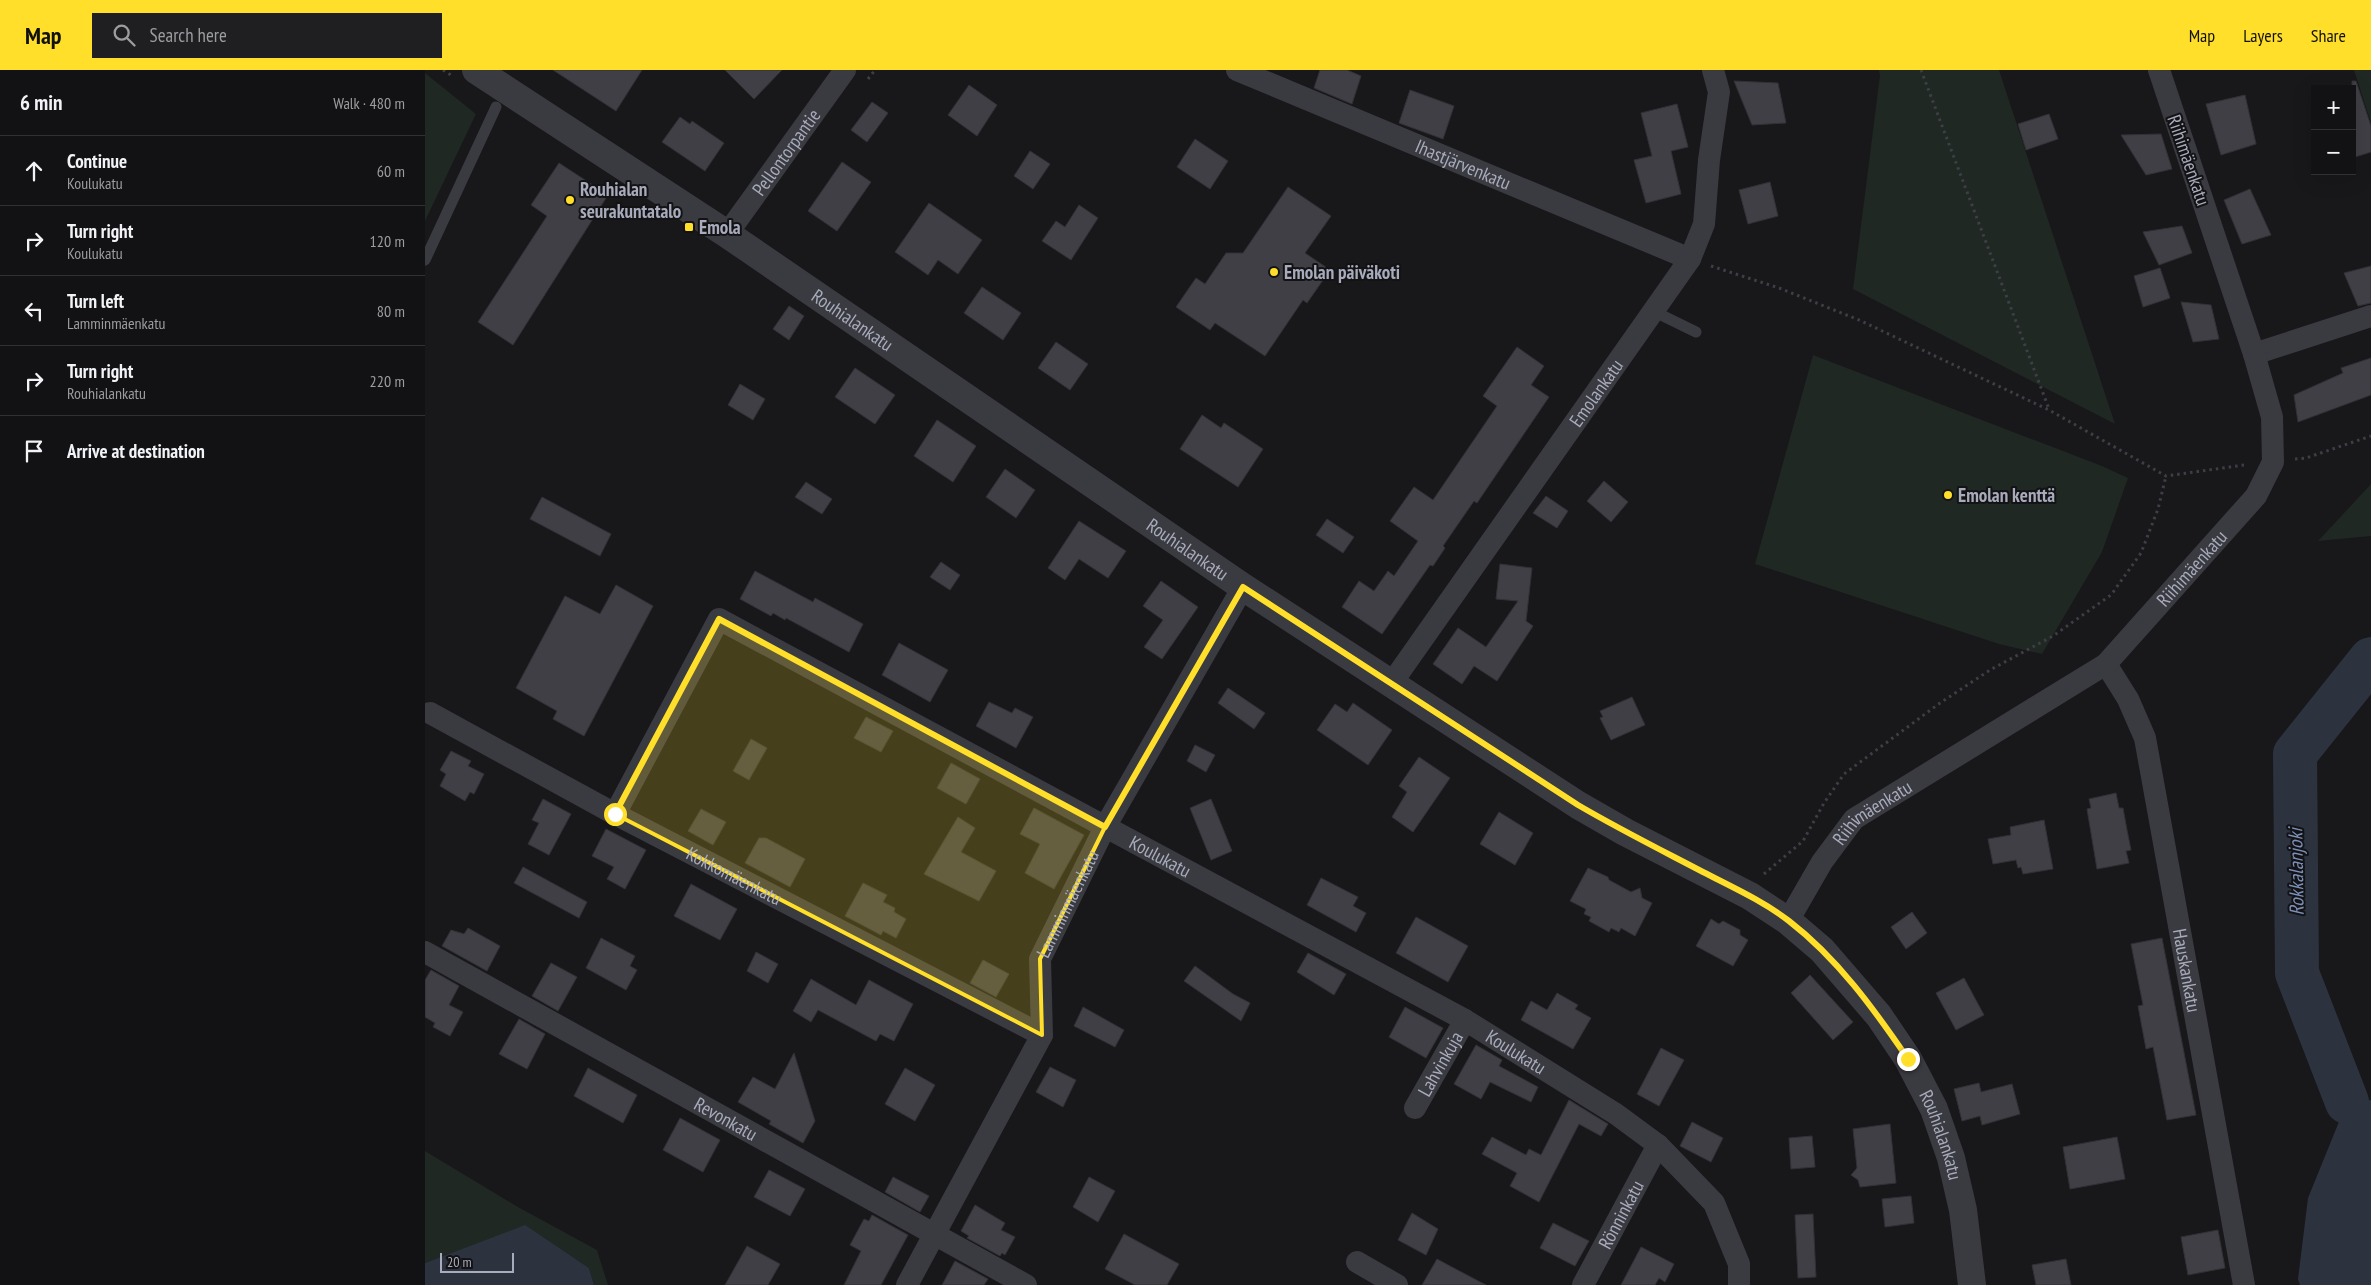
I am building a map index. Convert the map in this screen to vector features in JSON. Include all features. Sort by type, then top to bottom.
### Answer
[{"type":"street","name":"Rouhialankatu","points":[[476,70],[727,234],[1243,587],[1391,684],[1578,805],[1625,832],[1750,896],[1788,920],[1822,950],[1879,1016],[1908,1059],[1934,1109],[1951,1158],[1963,1210],[1972,1285]]},
{"type":"street","name":"Pellontorpantie","points":[[727,234],[845,70]]},
{"type":"street","name":"Ihastjärvenkatu","points":[[1237,70],[1690,259]]},
{"type":"street","name":"Emolankatu","points":[[1391,684],[1690,259],[1704,224],[1709,160],[1719,92],[1713,70]]},
{"type":"street","name":"Riihimäenkatu","points":[[1788,920],[1822,862],[1854,819],[2106,664],[2256,496],[2273,462],[2272,418],[2254,354],[2159,70]]},
{"type":"street","points":[[2254,354],[2371,316]]},
{"type":"street","name":"Lamminmäenkatu","points":[[907,1285],[1042,1035],[1040,959],[1105,827],[1243,587]]},
{"type":"street","name":"Koulukatu","points":[[615,814],[719,619],[1465,1020],[1616,1114],[1658,1145],[1714,1203],[1739,1274]]},
{"type":"street","name":"Hauskankatu","points":[[2106,664],[2128,699],[2145,738],[2244,1285]]},
{"type":"street","name":"Kokkomäenkatu","points":[[430,713],[615,814],[1042,1035]]},
{"type":"street","name":"Revonkatu","points":[[425,952],[1026,1285]]},
{"type":"street","name":"Lahvinkuja","points":[[1415,1108],[1465,1020]]},
{"type":"street","name":"Rönninkatu","points":[[1583,1285],[1658,1145]]},
{"type":"street","points":[[1357,1262],[1397,1285]]},
{"type":"lane","points":[[425,260],[496,107]]},
{"type":"lane","points":[[1653,311],[1697,332]]},
{"type":"path","points":[[1921,70],[2049,410]]},
{"type":"path","points":[[1690,259],[1779,288],[1859,320],[2049,410],[2166,476],[2306,458],[2371,436]]},
{"type":"path","points":[[1750,896],[1761,877],[1803,841],[1824,803],[1844,774],[1940,703],[1990,670],[2053,636],[2111,595],[2141,553],[2158,509],[2166,476]]},
{"type":"highlighted area","points":[[719,619],[1105,827],[1040,959],[1042,1035],[615,814]]},
{"type":"shaded area","points":[[1879,70],[1999,70],[2115,424],[1853,289],[1880,75]]},
{"type":"shaded area","points":[[2354,70],[2371,70],[2371,123]]},
{"type":"shaded area","points":[[425,73],[476,114],[425,221]]},
{"type":"shaded area","name":"Emolan kenttä","points":[[1813,355],[2102,466],[2128,478],[2102,552],[2042,654],[1999,644],[1755,564]]},
{"type":"shaded area","points":[[2371,484],[2371,536],[2318,541]]},
{"type":"shaded area","points":[[425,1151],[518,1207],[597,1250],[608,1285],[594,1285],[589,1268],[525,1226],[425,1263]]},
{"type":"water","points":[[2371,1100],[2371,1285],[2300,1285],[2298,1279],[2308,1198],[2347,1102]]},
{"type":"water","points":[[525,1225],[589,1268],[594,1285],[425,1285],[425,1263]]},
{"type":"building","points":[[553,70],[642,70],[616,111]]},
{"type":"building","points":[[725,70],[782,70],[754,99]]},
{"type":"building","points":[[1320,70],[1347,70],[1361,76],[1352,104],[1314,88]]},
{"type":"building","points":[[1734,81],[1778,83],[1786,123],[1752,125]]},
{"type":"building","points":[[2352,81],[2356,81],[2371,126],[2371,152],[2356,157],[2356,85],[2352,85]]},
{"type":"building","points":[[969,85],[997,105],[977,136],[948,115]]},
{"type":"building","points":[[1410,90],[1454,106],[1443,139],[1399,123]]},
{"type":"building","points":[[2245,95],[2256,144],[2221,155],[2206,104]]},
{"type":"building","points":[[872,102],[888,113],[867,142],[851,130]]},
{"type":"building","points":[[1677,104],[1688,147],[1671,151],[1681,194],[1646,203],[1634,160],[1652,156],[1641,113]]},
{"type":"building","points":[[2049,114],[2058,139],[2026,150],[2018,124]]},
{"type":"building","points":[[680,117],[690,124],[692,121],[724,143],[705,171],[662,142]]},
{"type":"building","points":[[2161,134],[2172,169],[2146,175],[2121,135]]},
{"type":"building","points":[[1195,139],[1228,161],[1210,189],[1177,167]]},
{"type":"building","points":[[1030,151],[1050,164],[1033,189],[1014,176]]},
{"type":"building","points":[[842,162],[871,182],[837,231],[808,211]]},
{"type":"building","points":[[559,163],[608,195],[513,345],[478,322],[547,216],[531,205]]},
{"type":"building","points":[[1770,182],[1778,216],[1748,224],[1739,190]]},
{"type":"building","name":"Emolan päiväkoti","points":[[1288,187],[1331,216],[1305,253],[1330,270],[1307,303],[1303,300],[1265,356],[1215,323],[1210,330],[1176,307],[1196,278],[1205,284],[1226,253],[1243,253]]},
{"type":"building","points":[[2250,189],[2271,235],[2242,244],[2224,200]]},
{"type":"building","points":[[929,203],[982,240],[958,274],[938,260],[928,275],[895,252]]},
{"type":"building","points":[[1079,205],[1098,218],[1071,260],[1042,241],[1056,221],[1065,227]]},
{"type":"building","points":[[2182,226],[2192,253],[2159,265],[2143,232]]},
{"type":"building","points":[[2371,266],[2371,303],[2358,306],[2344,273]]},
{"type":"building","points":[[2160,268],[2170,298],[2143,307],[2134,276]]},
{"type":"building","points":[[982,287],[1021,313],[1003,340],[964,313]]},
{"type":"building","points":[[2181,302],[2211,305],[2219,339],[2193,342]]},
{"type":"building","points":[[789,306],[804,316],[789,340],[773,329]]},
{"type":"building","points":[[1056,342],[1088,364],[1070,390],[1038,368]]},
{"type":"building","points":[[1517,347],[1544,366],[1531,385],[1549,397],[1477,503],[1474,501],[1443,546],[1445,548],[1433,566],[1430,565],[1382,634],[1342,607],[1359,581],[1374,591],[1388,571],[1394,576],[1418,541],[1390,521],[1414,487],[1433,500],[1497,406],[1483,396]]},
{"type":"building","points":[[2371,358],[2371,395],[2298,422],[2294,395],[2343,373],[2341,368]]},
{"type":"building","points":[[855,368],[895,395],[875,424],[835,397]]},
{"type":"building","points":[[740,384],[765,399],[753,420],[728,405]]},
{"type":"building","points":[[1202,415],[1221,428],[1224,423],[1263,449],[1238,487],[1180,449]]},
{"type":"building","points":[[937,420],[976,446],[953,482],[914,456]]},
{"type":"building","points":[[1005,469],[1035,490],[1016,518],[986,497]]},
{"type":"building","points":[[1604,481],[1628,502],[1611,522],[1587,501]]},
{"type":"building","points":[[806,482],[832,499],[822,514],[795,497]]},
{"type":"building","points":[[1546,496],[1568,511],[1557,528],[1533,513]]},
{"type":"building","points":[[542,497],[611,534],[600,556],[530,519]]},
{"type":"building","points":[[1327,519],[1354,537],[1343,553],[1316,535]]},
{"type":"building","points":[[1079,521],[1126,551],[1108,578],[1079,559],[1065,580],[1048,568]]},
{"type":"building","points":[[941,562],[960,575],[950,590],[930,577]]},
{"type":"building","points":[[1500,564],[1532,568],[1526,621],[1533,626],[1497,681],[1474,666],[1462,684],[1433,664],[1458,628],[1486,647],[1518,601],[1496,599]]},
{"type":"building","points":[[755,571],[813,602],[815,598],[863,624],[849,652],[786,618],[785,620],[773,613],[771,616],[740,599]]},
{"type":"building","points":[[1161,581],[1198,607],[1162,659],[1144,647],[1163,620],[1143,606]]},
{"type":"building","points":[[616,585],[653,606],[584,736],[553,719],[557,711],[516,688],[565,596],[600,614]]},
{"type":"building","points":[[899,643],[948,670],[930,702],[882,675]]},
{"type":"building","points":[[1228,688],[1265,713],[1254,729],[1218,703]]},
{"type":"building","points":[[1632,697],[1645,725],[1611,740],[1600,718],[1603,717],[1600,711]]},
{"type":"building","points":[[989,702],[1012,713],[1015,708],[1033,717],[1016,748],[976,726]]},
{"type":"building","points":[[1353,703],[1392,730],[1368,765],[1317,730],[1335,704],[1347,712]]},
{"type":"building","points":[[866,717],[893,731],[881,752],[854,738]]},
{"type":"building","points":[[751,739],[767,748],[749,780],[733,771]]},
{"type":"building","points":[[1195,745],[1215,755],[1206,772],[1187,761]]},
{"type":"building","points":[[451,751],[471,761],[468,766],[484,774],[474,794],[470,792],[465,801],[440,786],[446,774],[440,770]]},
{"type":"building","points":[[1419,757],[1450,778],[1413,832],[1392,817],[1407,792],[1399,786]]},
{"type":"building","points":[[951,763],[980,779],[966,804],[937,788]]},
{"type":"building","points":[[2116,793],[2119,808],[2123,808],[2131,850],[2126,851],[2129,863],[2097,869],[2087,809],[2091,808],[2089,799]]},
{"type":"building","points":[[543,799],[571,814],[549,855],[528,844],[539,823],[532,820]]},
{"type":"building","points":[[1211,799],[1232,851],[1211,860],[1190,808]]},
{"type":"building","points":[[1034,808],[1084,835],[1054,889],[1025,873],[1040,844],[1020,834]]},
{"type":"building","points":[[701,809],[726,822],[713,845],[688,831]]},
{"type":"building","points":[[1499,812],[1533,833],[1515,865],[1480,844]]},
{"type":"building","points":[[958,817],[975,828],[961,852],[996,871],[979,901],[924,874]]},
{"type":"building","points":[[2044,820],[2053,869],[2023,874],[2021,867],[2018,868],[2016,860],[1993,864],[1988,839],[2011,835],[2010,827]]},
{"type":"building","points":[[606,829],[646,850],[625,889],[607,879],[614,867],[592,856]]},
{"type":"building","points":[[759,838],[766,838],[805,859],[790,887],[745,863]]},
{"type":"building","points":[[523,867],[587,902],[579,918],[514,883]]},
{"type":"building","points":[[1588,868],[1608,877],[1609,880],[1631,892],[1640,888],[1642,898],[1652,903],[1635,936],[1621,928],[1619,932],[1611,928],[1609,932],[1589,921],[1591,917],[1584,914],[1586,909],[1570,901]]},
{"type":"building","points":[[1321,878],[1358,897],[1353,906],[1366,913],[1356,932],[1307,905]]},
{"type":"building","points":[[863,883],[887,895],[883,902],[895,908],[894,912],[906,919],[896,938],[883,931],[881,935],[845,916]]},
{"type":"building","points":[[691,884],[737,909],[720,940],[674,916]]},
{"type":"building","points":[[1912,912],[1927,933],[1906,949],[1891,927]]},
{"type":"building","points":[[1416,917],[1468,946],[1448,982],[1396,953]]},
{"type":"building","points":[[1711,919],[1719,924],[1723,921],[1740,930],[1740,935],[1748,940],[1733,966],[1696,946]]},
{"type":"building","points":[[468,928],[500,946],[487,971],[442,946],[451,930],[464,934]]},
{"type":"building","points":[[601,938],[635,956],[630,966],[637,970],[626,990],[586,968]]},
{"type":"building","points":[[2162,938],[2196,1115],[2167,1120],[2153,1047],[2146,1049],[2138,1006],[2143,1005],[2131,944]]},
{"type":"building","points":[[756,952],[778,964],[768,983],[747,971]]},
{"type":"building","points":[[1308,953],[1346,974],[1334,995],[1297,972]]},
{"type":"building","points":[[983,960],[1009,974],[996,997],[970,983]]},
{"type":"building","points":[[551,963],[577,977],[558,1011],[532,996]]},
{"type":"building","points":[[1195,966],[1233,994],[1250,1003],[1241,1021],[1184,981]]},
{"type":"building","points":[[431,970],[459,986],[449,1005],[463,1012],[450,1036],[433,1027],[435,1023],[425,1017],[425,980]]},
{"type":"building","points":[[1810,975],[1853,1022],[1833,1040],[1791,993]]},
{"type":"building","points":[[1964,978],[1984,1015],[1956,1030],[1936,993]]},
{"type":"building","points":[[811,979],[856,1005],[869,980],[913,1004],[894,1041],[880,1034],[876,1041],[818,1010],[811,1022],[793,1011]]},
{"type":"building","points":[[1557,993],[1578,1005],[1575,1009],[1591,1018],[1573,1049],[1521,1020],[1531,1001],[1547,1010]]},
{"type":"building","points":[[1083,1007],[1124,1030],[1115,1047],[1074,1026]]},
{"type":"building","points":[[1405,1007],[1443,1028],[1426,1058],[1389,1037]]},
{"type":"building","points":[[519,1019],[545,1034],[527,1069],[499,1054]]},
{"type":"building","points":[[1476,1045],[1502,1060],[1499,1066],[1538,1087],[1531,1102],[1490,1082],[1481,1099],[1454,1084]]},
{"type":"building","points":[[1661,1048],[1684,1060],[1659,1106],[1637,1094]]},
{"type":"building","points":[[794,1053],[815,1121],[803,1143],[769,1124],[771,1121],[738,1102],[753,1077],[775,1089]]},
{"type":"building","points":[[1050,1067],[1076,1080],[1063,1107],[1036,1092]]},
{"type":"building","points":[[588,1068],[637,1095],[623,1123],[574,1096]]},
{"type":"building","points":[[905,1068],[935,1085],[915,1121],[885,1104]]},
{"type":"building","points":[[1979,1083],[1981,1092],[2012,1084],[2020,1114],[1982,1125],[1980,1116],[1962,1121],[1954,1089]]},
{"type":"building","points":[[1569,1100],[1608,1124],[1601,1136],[1579,1124],[1539,1202],[1510,1186],[1517,1173],[1482,1154],[1492,1137],[1526,1155],[1529,1149],[1541,1155]]},
{"type":"building","points":[[680,1118],[720,1140],[703,1172],[663,1150]]},
{"type":"building","points":[[1692,1122],[1723,1138],[1711,1162],[1680,1146]]},
{"type":"building","points":[[1890,1124],[1896,1183],[1860,1187],[1858,1180],[1851,1175],[1857,1168],[1853,1129]]},
{"type":"building","points":[[1812,1136],[1815,1167],[1791,1169],[1789,1138]]},
{"type":"building","points":[[2117,1137],[2125,1179],[2070,1189],[2063,1147]]},
{"type":"building","points":[[769,1170],[805,1189],[790,1216],[754,1197]]},
{"type":"building","points":[[893,1177],[929,1196],[920,1212],[885,1192]]},
{"type":"building","points":[[1089,1177],[1115,1191],[1098,1222],[1073,1207]]},
{"type":"building","points":[[1911,1196],[1914,1223],[1885,1227],[1882,1199]]},
{"type":"building","points":[[975,1205],[1005,1223],[1001,1230],[1015,1237],[1005,1255],[1002,1253],[1000,1256],[967,1238],[969,1236],[961,1231]]},
{"type":"building","points":[[1412,1213],[1438,1229],[1426,1255],[1398,1240]]},
{"type":"building","points":[[1813,1214],[1816,1277],[1798,1278],[1795,1215]]},
{"type":"building","points":[[872,1215],[908,1235],[881,1285],[844,1285],[861,1251],[850,1245],[864,1219],[869,1221]]},
{"type":"building","points":[[1553,1223],[1589,1241],[1575,1266],[1540,1248]]},
{"type":"building","points":[[2218,1230],[2225,1268],[2188,1275],[2181,1237]]},
{"type":"building","points":[[1124,1234],[1179,1264],[1167,1285],[1135,1285],[1105,1269]]},
{"type":"building","points":[[747,1246],[780,1264],[768,1285],[725,1285]]},
{"type":"building","points":[[1641,1247],[1674,1264],[1665,1282],[1659,1278],[1655,1285],[1621,1285]]},
{"type":"building","points":[[1437,1259],[1450,1266],[1486,1285],[1422,1285]]},
{"type":"building","points":[[2066,1259],[2071,1285],[2036,1285],[2032,1265]]},
{"type":"building","points":[[955,1261],[988,1279],[984,1285],[942,1285]]},
{"type":"waterway","name":"Rokkalanjoki","points":[[2347,1102],[2297,973],[2295,754],[2371,659]]},
{"type":"place","name":"Rouhialan seurakuntatalo","points":[[570,200]]},
{"type":"place","name":"Emola","points":[[689,227]]},
{"type":"place","name":"Emolan päiväkoti","points":[[1274,272]]},
{"type":"place","name":"Emolan kenttä","points":[[1948,495]]},
{"type":"route","points":[[615,814],[719,619],[1105,827],[1243,587],[1578,805],[1625,832],[1750,896],[1788,920],[1822,950],[1879,1016],[1908,1059]]}]
